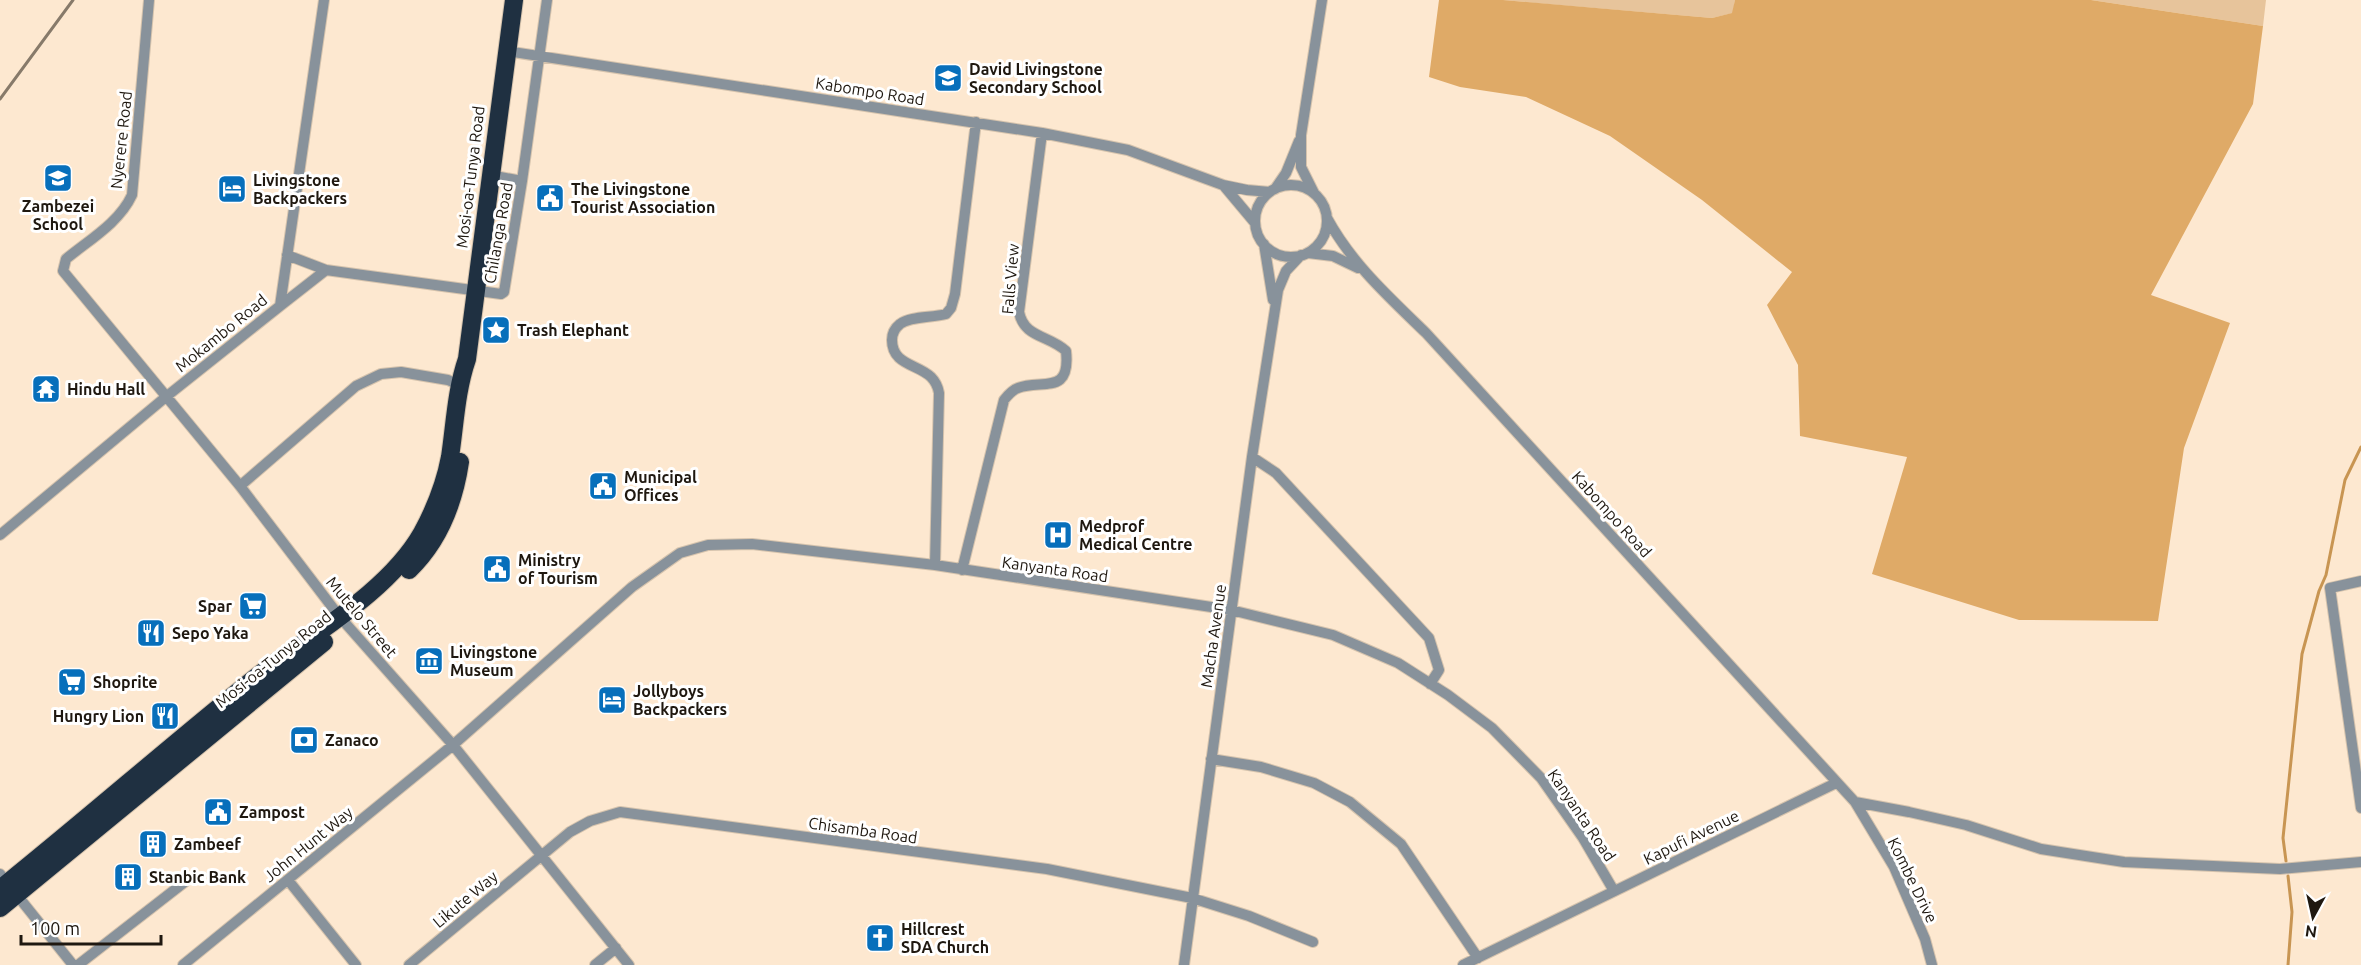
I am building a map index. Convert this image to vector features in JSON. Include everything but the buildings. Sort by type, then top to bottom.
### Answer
[{"type":"highway","name":"Mosi-oa-Tunya Road","points":[[0,908],[6,885],[234,715],[343,620],[387,592],[414,566],[440,528],[455,492],[463,447],[460,380],[467,359],[514,0]]},
{"type":"street","name":"Nyerere Road","points":[[149,0],[132,195],[117,218],[66,259],[63,272],[167,396]]},
{"type":"street","name":"Mokambo Road","points":[[0,535],[167,396],[280,306],[324,0]]},
{"type":"street","name":"Chilanga Road","points":[[287,255],[326,270],[501,294],[506,288],[547,0]]},
{"type":"street","points":[[1301,135],[1286,173],[1261,200],[1256,211],[1255,223],[1264,244],[1273,252],[1284,256],[1304,254],[1317,246],[1324,236],[1327,218],[1322,202],[1314,193],[1301,166],[1301,135],[1322,0]]},
{"type":"street","name":"Kabompo Road","points":[[506,51],[1042,133],[1128,150],[1223,185],[1247,190],[1272,190]]},
{"type":"street","points":[[935,565],[939,393],[937,384],[930,375],[905,363],[896,355],[892,345],[893,334],[899,324],[909,320],[946,314],[951,308],[955,294],[976,122]]},
{"type":"street","name":"Falls View","points":[[962,570],[1004,400],[1020,387],[1057,382],[1063,375],[1066,359],[1066,351],[1060,346],[1030,332],[1021,324],[1019,312],[1042,133]]},
{"type":"street","points":[[490,175],[522,181]]},
{"type":"street","name":"Kabompo Road","points":[[1223,185],[1255,223]]},
{"type":"street","points":[[1272,190],[1292,185],[1304,187],[1314,193]]},
{"type":"street","name":"Kabompo Road","points":[[1327,218],[1340,242],[1361,269],[1426,333],[1836,783]]},
{"type":"street","name":"Macha Avenue","points":[[1264,244],[1275,312]]},
{"type":"street","name":"Kabompo Road","points":[[1304,254],[1333,256],[1361,269]]},
{"type":"street","name":"Macha Avenue","points":[[1184,965],[1252,457],[1278,290],[1286,271],[1304,254]]},
{"type":"street","points":[[280,306],[326,270]]},
{"type":"street","points":[[240,486],[356,386],[381,374],[401,372],[460,380]]},
{"type":"street","name":"Mutelo Street","points":[[167,396],[343,620],[453,746],[629,965]]},
{"type":"street","points":[[1252,457],[1276,473],[1429,638],[1439,670],[1430,684]]},
{"type":"street","name":"Kanyanta Road","points":[[453,746],[632,587],[680,553],[708,545],[752,544],[935,565],[1231,610],[1333,635],[1398,663],[1492,728],[1542,778],[1583,838],[1614,891]]},
{"type":"street","points":[[2361,581],[2330,588],[2361,808]]},
{"type":"street","name":"John Hunt Way","points":[[183,965],[453,746]]},
{"type":"street","points":[[1211,759],[1261,767],[1314,783],[1350,802],[1401,844],[1478,958]]},
{"type":"street","name":"Kombe Drive","points":[[1836,783],[1855,802],[1894,867],[1924,939],[1932,965]]},
{"type":"street","name":"Kapufi Avenue","points":[[1463,965],[1836,783]]},
{"type":"street","points":[[1855,802],[1966,825],[2041,849],[2124,862],[2280,869],[2361,862]]},
{"type":"street","name":"Chisamba Road","points":[[541,855],[570,832],[590,821],[620,812],[1047,869],[1192,898],[1249,916],[1313,942]]},
{"type":"street","name":"Likute Way","points":[[409,965],[541,855]]},
{"type":"street","points":[[288,880],[356,965]]},
{"type":"street","points":[[78,965],[186,881]]},
{"type":"street","points":[[6,885],[73,965]]},
{"type":"street","points":[[595,965],[616,948]]},
{"type":"shaded area","points":[[1439,0],[1503,0],[1712,18],[1732,13],[1735,0],[2091,0],[2263,26],[2253,104],[2151,295],[2230,323],[2184,448],[2158,621],[2019,620],[1872,574],[1907,457],[1800,436],[1798,365],[1767,305],[1792,272],[1702,200],[1610,136],[1526,97],[1460,87],[1429,77]]},
{"type":"shaded area","points":[[1502,0],[1735,0],[1733,13],[1712,18]]},
{"type":"shaded area","points":[[2091,0],[2266,0],[2263,26]]},
{"type":"waterway","points":[[2286,861],[2283,838],[2302,654],[2319,591],[2326,575],[2345,480],[2361,447]]},
{"type":"waterway","points":[[2288,876],[2292,912],[2288,965]]},
{"type":"railway","points":[[0,99],[73,0]]},
{"type":"place","name":"David Livingstone Secondary School","points":[[948,78]]},
{"type":"place","name":"Zambezei School","points":[[58,178]]},
{"type":"place","name":"Livingstone Backpackers","points":[[232,189]]},
{"type":"place","name":"The Livingstone Tourist Association","points":[[550,198]]},
{"type":"place","name":"Trash Elephant","points":[[496,330]]},
{"type":"place","name":"Hindu Hall","points":[[46,389]]},
{"type":"place","name":"Municipal Offices","points":[[603,486]]},
{"type":"place","name":"Medprof Medical Centre","points":[[1058,535]]},
{"type":"place","name":"Ministry of Tourism","points":[[497,569]]},
{"type":"place","name":"Spar","points":[[253,606]]},
{"type":"place","name":"Sepo Yaka","points":[[151,633]]},
{"type":"place","name":"Livingstone Museum","points":[[429,661]]},
{"type":"place","name":"Shoprite","points":[[72,682]]},
{"type":"place","name":"Jollyboys Backpackers","points":[[612,700]]},
{"type":"place","name":"Hungry Lion","points":[[165,716]]},
{"type":"place","name":"Zanaco","points":[[304,740]]},
{"type":"place","name":"Zampost","points":[[218,812]]},
{"type":"place","name":"Zambeef","points":[[153,844]]},
{"type":"place","name":"Stanbic Bank","points":[[128,877]]},
{"type":"place","name":"Hillcrest SDA Church","points":[[880,938]]}]
